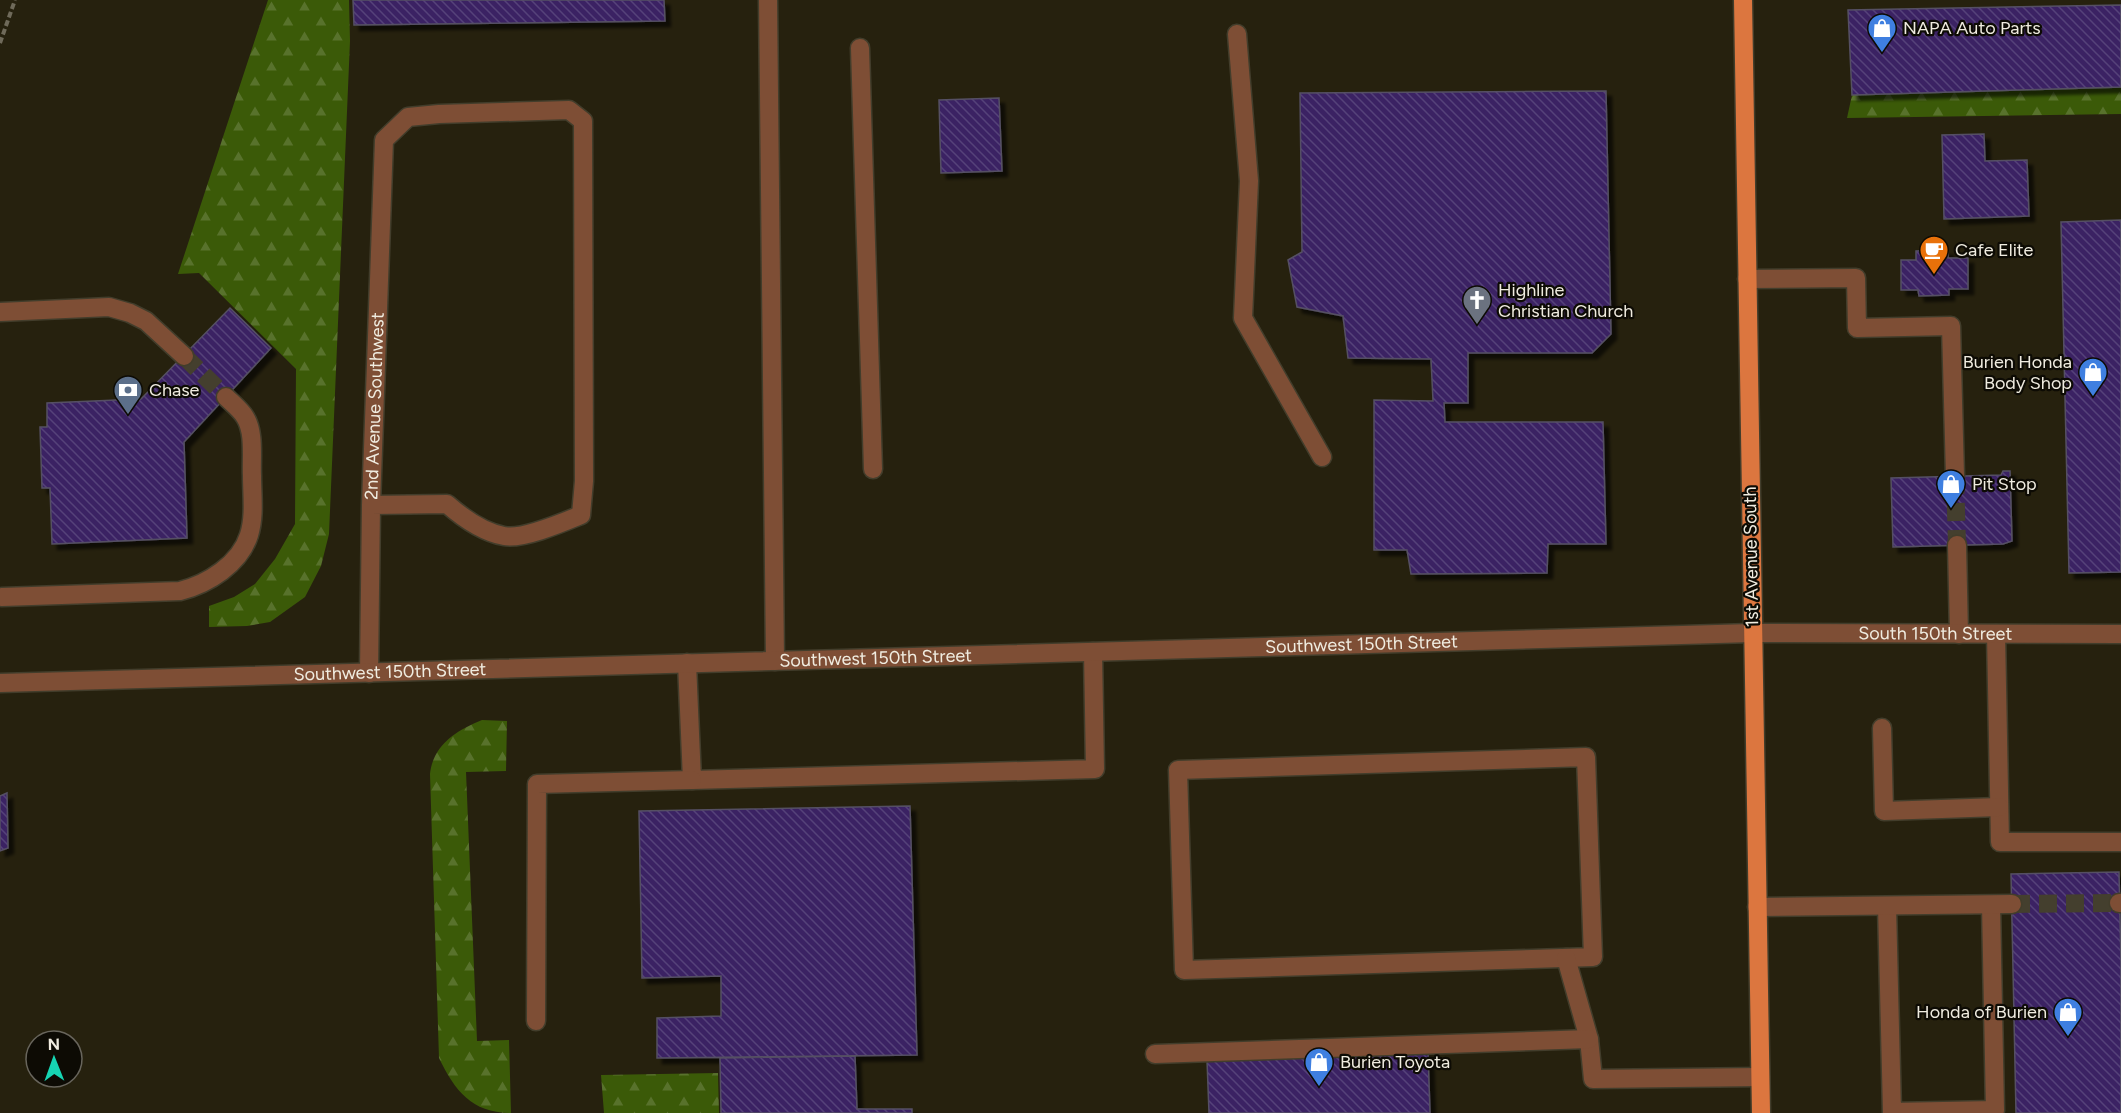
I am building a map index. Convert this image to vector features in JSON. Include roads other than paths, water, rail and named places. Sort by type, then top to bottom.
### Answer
[{"type":"main road","name":"1st Avenue South","points":[[1743,0],[1761,1113]]},
{"type":"street","points":[[768,0],[775,661]]},
{"type":"street","points":[[1237,34],[1249,181],[1243,318],[1322,458]]},
{"type":"street","points":[[860,48],[873,469]]},
{"type":"street","name":"2nd Avenue Southwest","points":[[369,673],[371,505],[384,140],[408,117],[569,110],[583,121],[584,481],[581,515],[542,531],[506,537],[464,520],[447,504],[371,505]]},
{"type":"street","points":[[1747,279],[1856,278],[1857,328],[1951,326],[1955,476]]},
{"type":"street","points":[[0,312],[109,307],[130,313],[146,321],[184,356]]},
{"type":"street","points":[[2,597],[180,591],[198,586],[224,569],[239,555],[249,536],[252,513],[250,433],[245,417],[226,397]]},
{"type":"street","points":[[1957,545],[1959,634]]},
{"type":"street","name":"Southwest 150th Street","points":[[0,683],[1752,633]]},
{"type":"street","name":"South 150th Street","points":[[1752,633],[2121,634]]},
{"type":"street","points":[[1996,634],[2000,842],[2121,842]]},
{"type":"street","points":[[536,1021],[537,784],[1095,769],[1093,651]]},
{"type":"street","points":[[687,663],[692,780]]},
{"type":"street","points":[[1882,728],[1884,811],[1999,807]]},
{"type":"street","points":[[1587,757],[1593,957],[1566,958],[1184,970],[1178,770],[1587,757]]},
{"type":"street","points":[[1887,906],[1892,1112],[1995,1110],[1991,904]]},
{"type":"street","points":[[1757,907],[2012,904]]},
{"type":"street","points":[[1566,958],[1589,1039],[1593,1079],[1760,1077]]},
{"type":"street","points":[[1155,1053],[1589,1039]]},
{"type":"tunnel","points":[[184,356],[226,397]]},
{"type":"tunnel","points":[[1955,476],[1957,545]]},
{"type":"tunnel","points":[[2012,904],[2119,903]]},
{"type":"place","name":"NAPA Auto Parts","points":[[1882,54]]},
{"type":"place","name":"Cafe Elite","points":[[1934,276]]},
{"type":"place","name":"Highline Christian Church","points":[[1477,326]]},
{"type":"place","name":"Burien Honda Body Shop","points":[[2093,398]]},
{"type":"place","name":"Chase","points":[[128,416]]},
{"type":"place","name":"Pit Stop","points":[[1951,510]]},
{"type":"place","name":"Honda of Burien","points":[[2068,1038]]},
{"type":"place","name":"Burien Toyota","points":[[1319,1088]]}]
